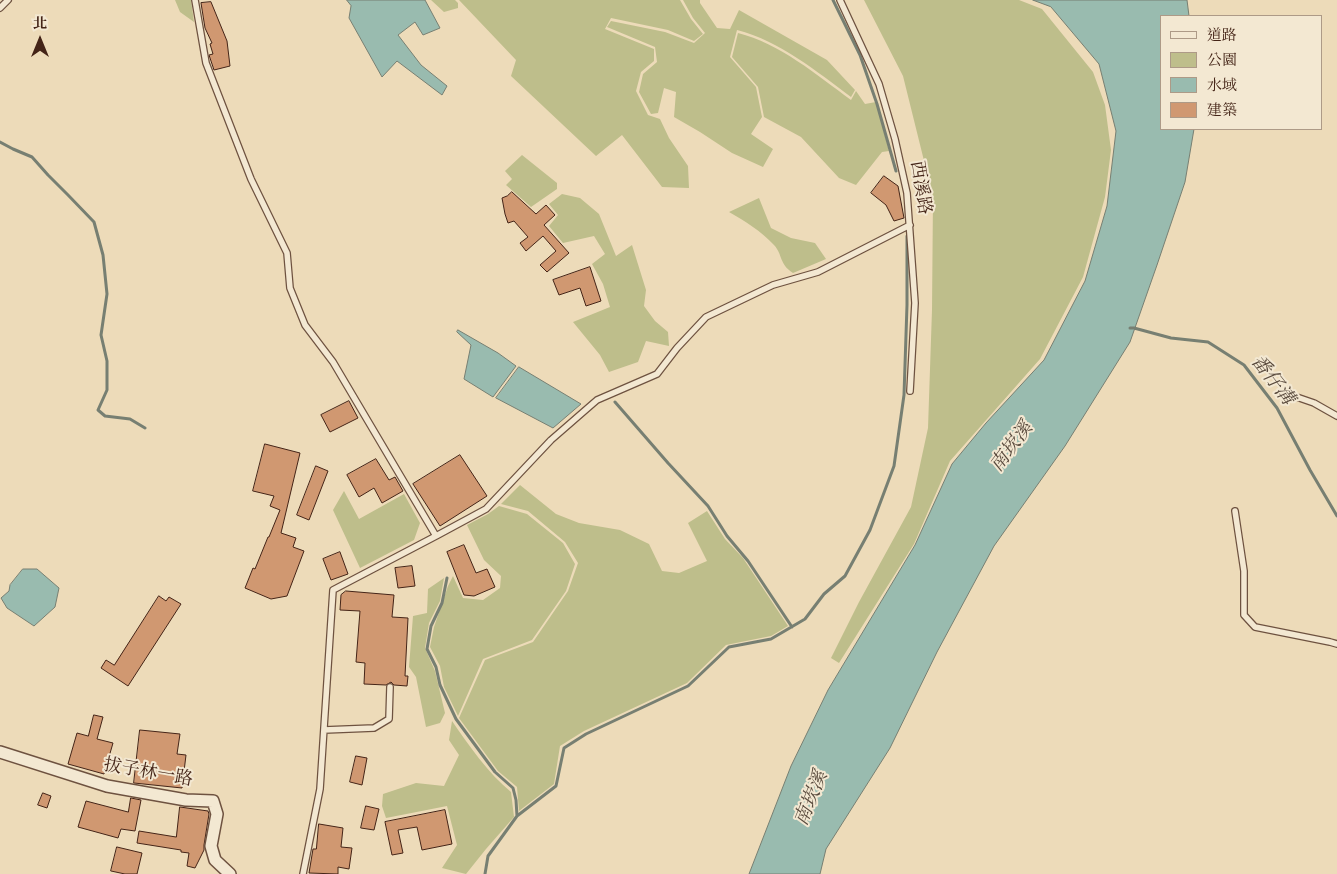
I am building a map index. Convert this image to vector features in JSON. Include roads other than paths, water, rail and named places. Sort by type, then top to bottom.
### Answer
[{"type":"street","name":"拔子林一路","points":[[0,752],[107,786],[186,800],[213,801],[217,814],[212,846],[215,860],[230,874]]},
{"type":"lane","points":[[0,8],[8,0]]},
{"type":"lane","points":[[195,0],[206,63],[251,179],[287,253],[290,288],[306,325],[333,362],[436,536]]},
{"type":"lane","name":"西溪路","points":[[840,0],[879,84],[895,139],[907,193],[915,303],[910,391]]},
{"type":"lane","points":[[303,874],[320,789],[333,590],[486,509],[551,440],[597,400],[657,374],[677,348],[706,317],[773,285],[818,272],[910,225]]},
{"type":"lane","points":[[1285,393],[1314,403],[1337,416]]},
{"type":"lane","points":[[1234,511],[1244,571],[1244,615],[1255,626],[1337,644]]},
{"type":"lane","points":[[324,730],[374,728],[389,720],[390,687]]},
{"type":"water","points":[[347,0],[425,0],[440,28],[423,35],[415,22],[398,35],[421,65],[447,86],[442,95],[397,61],[382,77],[349,18],[351,6]]},
{"type":"water","name":"南崁溪","points":[[1033,0],[1187,0],[1189,15],[1160,15],[1160,130],[1194,130],[1185,182],[1157,265],[1130,342],[1065,446],[994,546],[937,652],[890,748],[826,849],[820,874],[749,874],[791,766],[828,690],[915,545],[952,464],[986,423],[1044,360],[1085,281],[1107,206],[1116,131],[1099,64],[1051,7]]},
{"type":"water","points":[[458,330],[498,353],[516,366],[493,397],[464,379],[471,345],[457,332]]},
{"type":"water","points":[[519,367],[581,404],[553,428],[496,398]]},
{"type":"water","points":[[23,569],[37,569],[59,588],[55,607],[34,626],[7,608],[1,598],[9,591],[10,585]]},
{"type":"waterway","points":[[833,0],[860,55],[877,104],[896,171]]},
{"type":"waterway","points":[[0,142],[32,157],[94,222],[103,255],[107,294],[101,335],[107,361],[107,390],[98,410],[105,416],[130,419],[145,428]]},
{"type":"waterway","points":[[485,874],[488,856],[517,816],[556,786],[564,748],[586,734],[688,686],[729,647],[771,639],[805,619],[824,594],[845,576],[870,530],[894,466],[904,395],[907,236]]},
{"type":"waterway","name":"番仔溝","points":[[1130,328],[1171,338],[1208,342],[1244,365],[1277,408],[1337,516]]},
{"type":"waterway","points":[[615,402],[708,506],[727,536],[748,561],[792,627]]},
{"type":"waterway","points":[[447,578],[442,603],[431,626],[427,649],[436,667],[440,685],[456,719],[495,772],[513,788],[517,816]]}]
